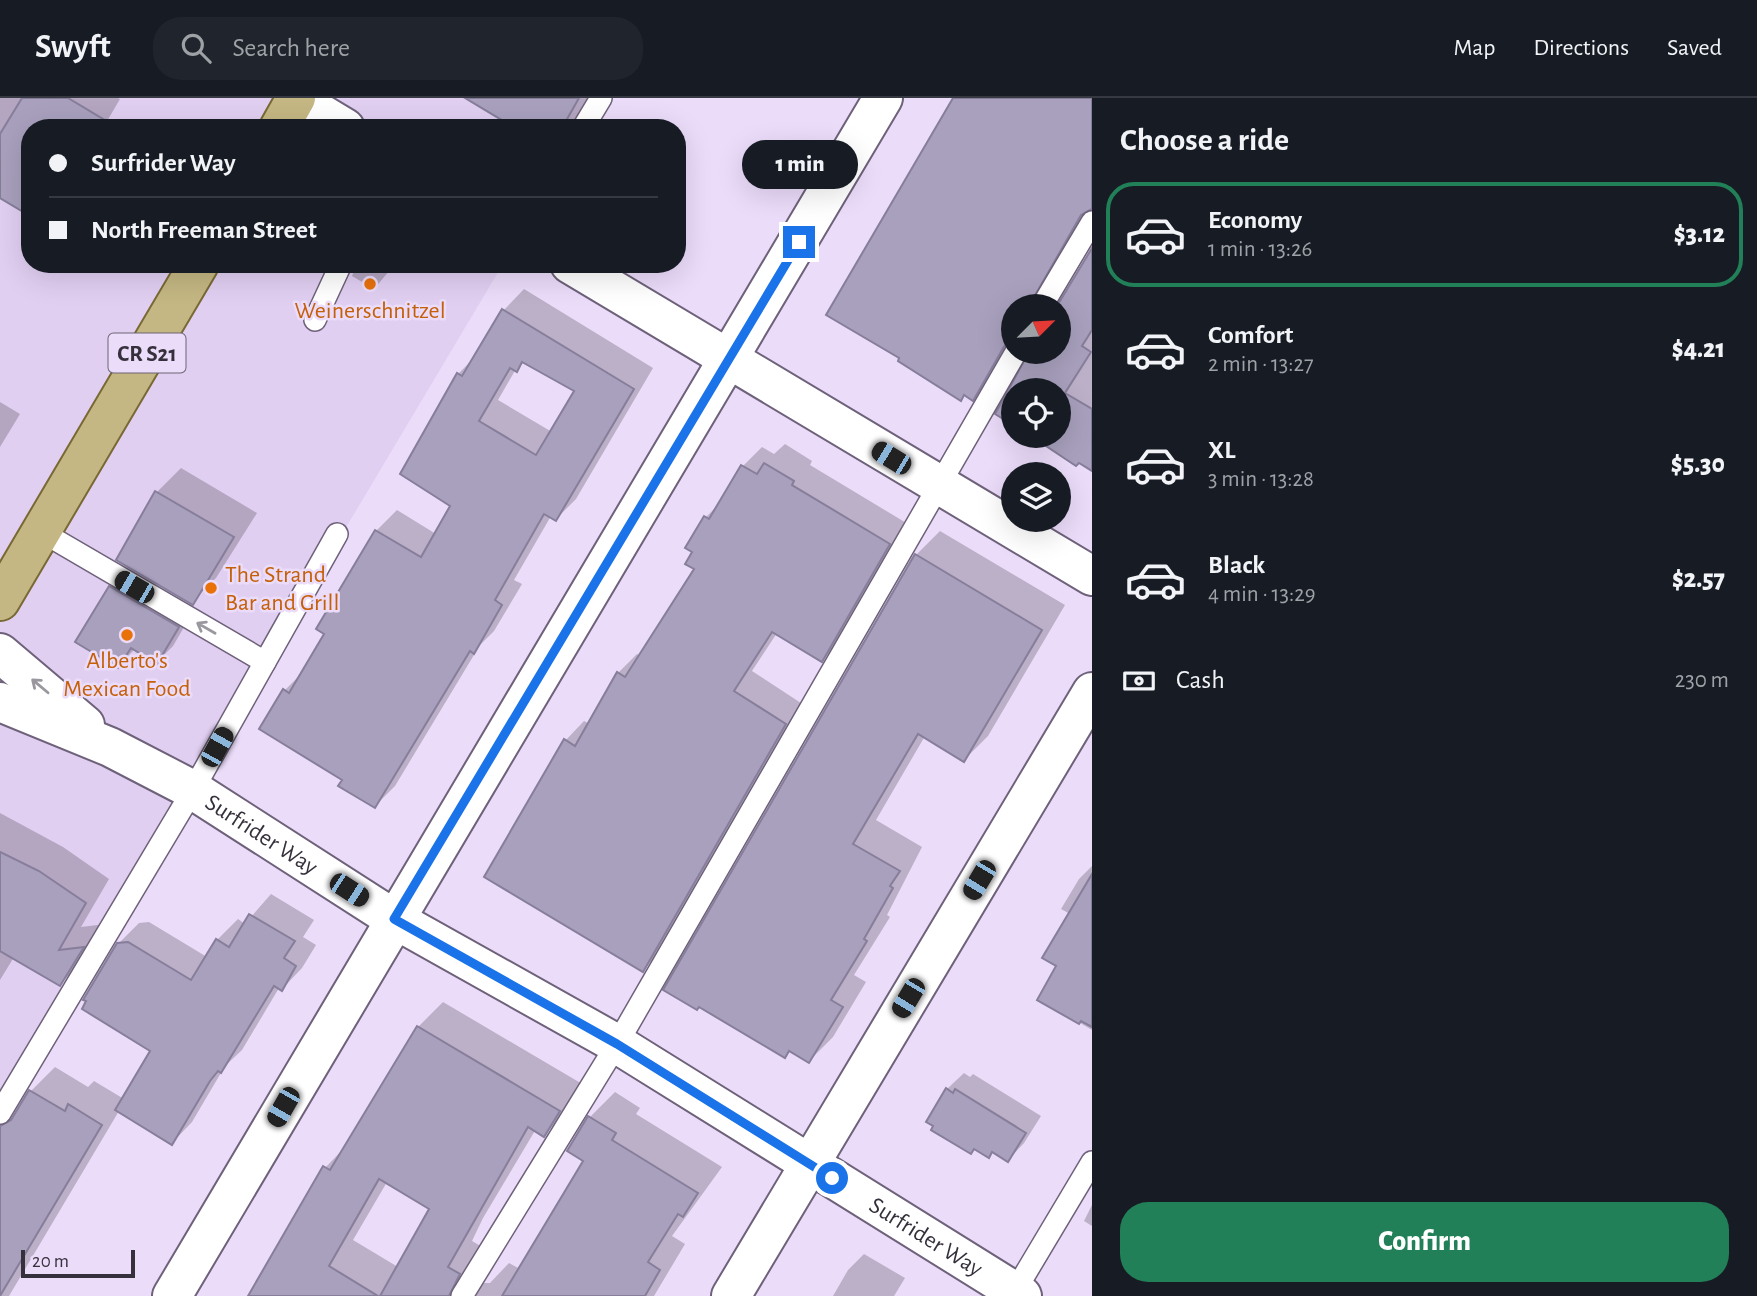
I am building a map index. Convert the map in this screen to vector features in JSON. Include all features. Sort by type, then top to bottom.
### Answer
[{"type":"main road","points":[[284,119],[296,98]]},
{"type":"main road","name":"CR S21","points":[[0,601],[194,273]]},
{"type":"street","points":[[296,98],[330,119]]},
{"type":"street","points":[[172,1296],[883,98]]},
{"type":"street","points":[[585,273],[937,486],[1092,576]]},
{"type":"street","name":"Surfrider Way","points":[[0,653],[110,747]]},
{"type":"street","points":[[731,1296],[1092,692]]},
{"type":"street","name":"Surfrider Way","points":[[0,702],[110,747],[193,790],[394,919],[617,1044],[1016,1294]]},
{"type":"lane","points":[[588,119],[601,98]]},
{"type":"lane","points":[[1049,294],[1092,222]]},
{"type":"lane","points":[[315,320],[337,273]]},
{"type":"lane","points":[[462,1296],[617,1044],[1009,364]]},
{"type":"lane","points":[[42,532],[265,662]]},
{"type":"lane","points":[[0,1113],[193,790],[337,534]]},
{"type":"lane","points":[[1016,1294],[1092,1162]]},
{"type":"shaded area","points":[[0,98],[602,98],[589,119],[21,119],[21,273],[498,273],[0,1108]]},
{"type":"building","points":[[22,98],[68,98],[103,119],[21,119],[21,211],[0,198],[0,134]]},
{"type":"building","points":[[465,98],[579,98],[567,119],[500,119]]},
{"type":"building","points":[[953,98],[1092,98],[1092,209],[1081,215],[1036,294],[1001,294],[1001,352],[973,401],[964,395],[961,401],[898,361],[899,358],[826,315]]},
{"type":"building","points":[[1092,248],[1092,330],[1082,346],[1091,352],[1071,384],[1071,378],[1015,378],[1022,364],[1071,364],[1071,294],[1064,294]]},
{"type":"building","points":[[502,309],[634,389],[556,521],[544,514],[495,600],[502,605],[474,654],[470,651],[375,808],[338,786],[342,780],[259,729],[283,689],[289,693],[324,634],[316,629],[375,530],[421,557],[450,506],[400,474],[457,373],[462,376]],"holes":[[[522,362],[574,391],[536,455],[479,421],[510,368],[517,372]]]},
{"type":"building","points":[[1071,397],[1092,409],[1092,471],[1079,463],[1076,466],[1049,448],[1071,448]]},
{"type":"building","points":[[1001,403],[1001,418],[995,414]]},
{"type":"building","points":[[764,463],[794,481],[792,485],[890,544],[822,662],[772,632],[734,691],[786,724],[643,972],[484,877],[564,739],[575,746],[617,672],[625,677],[694,569],[685,564],[692,552],[685,548],[704,516],[709,519],[741,465],[757,474]]},
{"type":"building","points":[[155,491],[234,537],[193,605],[116,560]]},
{"type":"building","points":[[915,554],[1042,630],[964,762],[918,734],[853,844],[900,871],[864,939],[867,941],[831,1000],[843,1007],[809,1063],[789,1051],[785,1058],[699,1007],[697,1010],[663,990]]},
{"type":"building","name":"Alberto's Mexican Food","points":[[109,586],[179,627],[157,664],[131,648],[118,668],[75,642]]},
{"type":"building","points":[[0,852],[39,871],[86,903],[59,950],[84,947],[60,986],[0,951]]},
{"type":"building","points":[[1092,874],[1092,1027],[1081,1021],[1079,1024],[1037,1000],[1056,966],[1042,958]]},
{"type":"building","points":[[249,914],[295,941],[284,958],[296,966],[282,991],[274,986],[221,1073],[218,1071],[210,1081],[172,1145],[115,1110],[150,1051],[82,1009],[86,1001],[83,1000],[117,943],[128,942],[191,980],[216,939],[229,947]]},
{"type":"building","points":[[417,1026],[560,1111],[544,1137],[528,1127],[448,1267],[460,1274],[449,1296],[380,1296],[429,1209],[379,1179],[329,1266],[378,1296],[248,1296],[323,1166],[330,1170]]},
{"type":"building","points":[[946,1088],[953,1093],[955,1089],[1026,1133],[1008,1162],[992,1152],[989,1158],[974,1149],[971,1154],[931,1130],[933,1126],[926,1122]]},
{"type":"building","points":[[29,1090],[65,1111],[68,1104],[102,1125],[0,1296],[0,1126],[11,1120]]},
{"type":"building","points":[[588,1116],[616,1133],[612,1140],[698,1193],[683,1217],[678,1214],[648,1262],[660,1270],[645,1296],[502,1296],[583,1161],[567,1151]]},
{"type":"place","name":"Weinerschnitzel","points":[[370,284]]},
{"type":"place","name":"The Strand Bar and Grill","points":[[211,588]]},
{"type":"place","name":"Alberto's Mexican Food","points":[[127,635]]},
{"type":"route","points":[[799,242],[394,919],[617,1044],[832,1178]]}]
